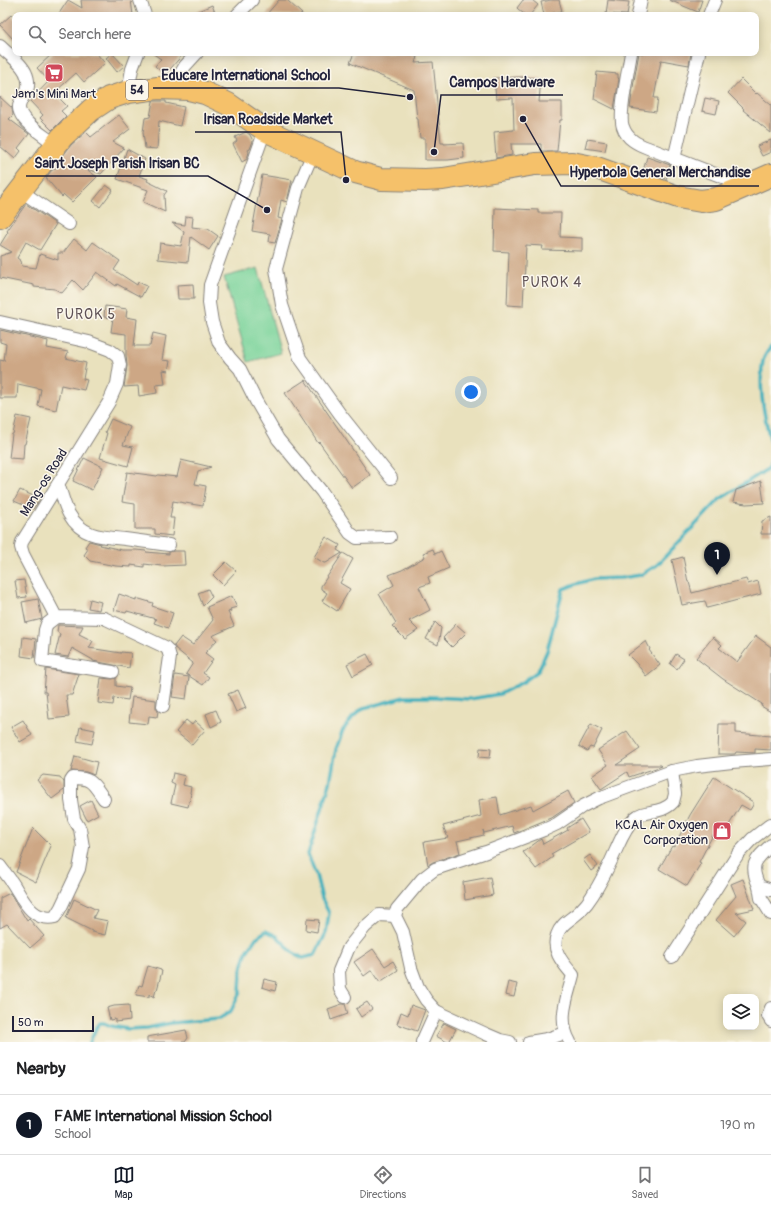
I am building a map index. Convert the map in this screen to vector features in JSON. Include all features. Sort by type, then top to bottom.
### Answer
[{"type":"highway","name":"54","points":[[0,217],[62,137],[91,110],[109,98],[128,92],[151,89],[189,89],[211,96],[228,104],[265,130],[312,153],[355,172],[381,178],[443,180],[535,164],[572,163],[597,168],[678,197],[701,201],[716,199],[771,175]]},
{"type":"street","points":[[140,0],[144,12]]},
{"type":"street","points":[[240,12],[252,0]]},
{"type":"street","points":[[639,12],[641,0]]},
{"type":"street","points":[[710,12],[715,0]]},
{"type":"street","points":[[0,46],[23,68],[27,77],[27,90],[22,97],[19,105],[19,111],[25,121],[56,145]]},
{"type":"street","points":[[128,92],[132,69],[137,56]]},
{"type":"street","points":[[172,88],[194,56]]},
{"type":"street","points":[[630,56],[623,99],[622,125],[626,134],[636,143],[746,186]]},
{"type":"street","points":[[674,159],[699,56]]},
{"type":"street","points":[[265,130],[210,285],[212,322],[219,343],[240,369],[256,402],[278,439],[322,492],[350,533],[357,538],[390,537]]},
{"type":"street","points":[[312,153],[298,188],[276,269],[282,306],[300,358],[340,414],[391,478]]},
{"type":"street","points":[[20,191],[69,224]]},
{"type":"street","name":"Mang-os Road","points":[[0,322],[90,342],[110,350],[118,356],[120,365],[117,384],[109,402],[22,542],[21,547],[23,554],[56,617]]},
{"type":"street","points":[[58,484],[68,513],[79,528],[90,534],[106,538],[169,545]]},
{"type":"street","points":[[113,672],[42,660],[47,624],[56,617],[104,618],[165,647],[168,650],[170,657],[164,706]]},
{"type":"street","points":[[510,1042],[500,1040],[436,1012],[418,987],[411,968],[403,932],[395,916],[397,909],[422,879],[435,869],[544,830],[557,824],[599,798],[672,771],[697,766],[771,759]]},
{"type":"street","points":[[529,1042],[568,1038],[563,1020],[573,975],[559,958],[556,944],[557,935],[563,925],[580,911],[591,897],[622,838],[636,817],[664,809],[673,802],[675,794],[672,771]]},
{"type":"street","points":[[0,866],[25,905],[40,916],[48,918],[55,917],[79,869],[83,846],[80,829],[74,819],[71,800],[71,781],[73,778],[90,780],[104,799]]},
{"type":"street","points":[[672,957],[738,854],[752,839],[771,824]]},
{"type":"street","points":[[771,845],[761,854],[755,863],[754,875],[759,886],[761,898],[771,914]]},
{"type":"street","points":[[759,886],[771,890]]},
{"type":"street","points":[[345,997],[340,989],[340,971],[349,947],[365,927],[379,915],[395,916]]},
{"type":"street","points":[[771,1008],[768,1016],[771,1021]]},
{"type":"street","points":[[422,1042],[436,1012]]},
{"type":"green space","points":[[258,268],[281,353],[248,362],[224,277]]},
{"type":"building","points":[[68,0],[82,8],[81,0],[131,0],[133,12],[60,12]]},
{"type":"building","points":[[279,0],[287,0],[300,12],[269,12]]},
{"type":"building","points":[[523,0],[532,0],[538,5],[532,12],[522,12],[517,8]]},
{"type":"building","points":[[559,0],[562,11],[543,12],[541,2]]},
{"type":"building","points":[[608,0],[629,2],[627,12],[606,12]]},
{"type":"building","points":[[669,0],[702,0],[698,12]]},
{"type":"building","points":[[212,5],[215,12],[196,12]]},
{"type":"building","points":[[11,15],[12,16],[12,38],[0,25]]},
{"type":"building","points":[[50,56],[99,56],[105,63],[84,82],[76,73],[54,93],[67,106],[61,111],[66,116],[52,130],[40,118],[43,115],[30,101],[49,81],[37,68]]},
{"type":"building","points":[[108,56],[115,56],[124,66],[117,72],[106,58]]},
{"type":"building","points":[[156,56],[181,56],[165,75],[155,66],[161,59]]},
{"type":"building","points":[[353,56],[415,56],[417,57],[415,63],[433,62],[441,143],[463,143],[464,158],[425,160],[425,138],[420,138],[414,90],[350,63]]},
{"type":"building","points":[[638,56],[690,56],[689,65],[661,60],[654,98],[658,98],[656,112],[630,108]]},
{"type":"building","points":[[597,72],[618,74],[619,79],[614,109],[594,99]]},
{"type":"building","points":[[494,78],[541,78],[539,102],[562,102],[562,120],[560,120],[557,151],[541,151],[541,144],[511,144],[512,155],[496,158],[494,132],[514,130],[513,98],[496,99]]},
{"type":"building","points":[[741,79],[756,94],[757,93],[771,105],[771,133],[743,110],[744,109],[728,93]]},
{"type":"building","points":[[0,97],[12,108],[13,115],[9,119],[29,134],[18,148],[21,151],[15,159],[0,146]]},
{"type":"building","points":[[705,98],[719,101],[716,114],[702,111]]},
{"type":"building","points":[[153,101],[166,101],[166,103],[184,107],[180,126],[159,121],[157,149],[145,148],[143,132],[145,118],[150,117]]},
{"type":"building","points":[[119,115],[130,129],[113,142],[124,148],[101,174],[85,168],[97,177],[72,202],[64,195],[62,197],[46,178],[51,171],[60,165],[57,164],[71,145],[86,132],[91,137]]},
{"type":"building","points":[[246,132],[250,135],[253,141],[250,149],[248,150],[249,152],[247,159],[242,162],[233,144],[237,141],[235,137]]},
{"type":"building","points":[[587,139],[607,142],[605,151],[585,148]]},
{"type":"building","points":[[771,140],[771,152],[762,156],[757,146]]},
{"type":"building","points":[[127,149],[145,159],[139,176],[148,179],[147,181],[167,191],[164,195],[165,212],[143,202],[148,190],[117,179]]},
{"type":"building","points":[[647,157],[670,165],[666,179],[643,171]]},
{"type":"building","points":[[262,175],[292,180],[287,202],[281,200],[278,218],[282,219],[275,243],[269,242],[270,234],[252,231]]},
{"type":"building","points":[[106,185],[113,190],[100,207],[93,201]]},
{"type":"building","points":[[26,204],[56,224],[40,250],[26,242],[17,258],[21,261],[22,266],[36,268],[40,254],[58,260],[58,253],[63,253],[74,239],[87,250],[93,242],[120,261],[114,270],[137,285],[138,282],[147,286],[141,297],[117,284],[116,286],[97,272],[83,290],[73,280],[62,293],[55,289],[34,287],[34,285],[0,278],[0,256],[12,252],[0,245],[8,232],[7,231]]},
{"type":"building","points":[[495,208],[538,210],[538,213],[561,213],[560,237],[582,238],[582,251],[542,250],[543,246],[526,245],[523,306],[507,305],[509,252],[494,251]]},
{"type":"building","points":[[186,216],[193,217],[192,227],[208,229],[218,236],[209,250],[191,237],[188,262],[158,259],[160,243],[181,246],[184,232],[172,223],[185,225]]},
{"type":"building","points":[[193,284],[194,299],[178,299],[177,285]]},
{"type":"building","points":[[105,306],[127,309],[126,317],[137,319],[134,346],[150,346],[153,333],[166,336],[162,360],[170,361],[168,371],[163,370],[165,384],[156,385],[157,393],[139,396],[138,386],[124,387],[127,366],[126,334],[111,332],[113,318],[104,317]]},
{"type":"building","points":[[0,330],[48,341],[47,348],[68,352],[66,358],[86,363],[83,379],[87,380],[84,390],[61,385],[56,410],[38,406],[41,389],[18,384],[17,398],[0,398],[0,360],[4,361],[6,344],[0,342]]},
{"type":"building","points":[[305,380],[370,475],[352,488],[319,442],[318,443],[285,393]]},
{"type":"building","points":[[17,416],[31,419],[24,444],[23,459],[9,458],[12,434]]},
{"type":"building","points":[[111,419],[130,427],[123,445],[133,447],[128,466],[100,458],[107,433],[105,432]]},
{"type":"building","points":[[84,458],[103,467],[92,490],[73,481]]},
{"type":"building","points":[[181,460],[211,467],[198,471],[195,484],[206,486],[203,506],[173,501],[170,518],[174,518],[172,536],[155,534],[155,529],[135,529],[135,504],[122,502],[127,472],[177,477]]},
{"type":"building","points":[[761,481],[764,503],[746,504],[733,502],[736,490]]},
{"type":"building","points":[[20,490],[40,499],[33,509],[14,501]]},
{"type":"building","points":[[771,517],[771,534],[761,534],[762,521]]},
{"type":"building","points":[[326,537],[340,545],[337,550],[342,553],[324,563],[314,557]]},
{"type":"building","points":[[89,541],[122,550],[169,554],[169,552],[174,551],[184,551],[185,565],[162,566],[144,564],[144,567],[131,565],[131,567],[90,561],[84,555],[88,549],[85,547]]},
{"type":"building","points":[[433,549],[435,554],[441,551],[449,568],[428,577],[430,583],[419,587],[430,610],[409,621],[418,630],[405,639],[392,626],[396,623],[379,594],[394,585],[389,575],[402,570],[425,557],[423,553]]},
{"type":"building","points":[[343,553],[353,559],[340,583],[350,589],[337,611],[322,601],[327,593],[321,589],[321,586]]},
{"type":"building","points":[[683,557],[688,582],[692,593],[746,579],[748,584],[758,581],[761,594],[707,608],[705,601],[682,605],[672,560]]},
{"type":"building","points":[[226,562],[236,571],[223,585],[213,575]]},
{"type":"building","points":[[24,580],[27,597],[18,598],[15,581]]},
{"type":"building","points":[[208,589],[212,597],[203,606],[198,593]]},
{"type":"building","points":[[119,594],[136,600],[136,598],[153,603],[152,606],[173,613],[168,628],[154,623],[156,619],[127,611],[126,613],[114,610]]},
{"type":"building","points":[[232,596],[237,607],[230,609],[231,611],[228,612],[234,626],[212,636],[217,640],[205,653],[213,659],[203,673],[209,677],[203,685],[186,674],[193,663],[174,646],[181,637],[193,645],[213,620],[207,607]]},
{"type":"building","points":[[38,599],[42,619],[26,623],[22,602]]},
{"type":"building","points":[[90,599],[101,602],[99,610],[88,608]]},
{"type":"building","points":[[435,622],[441,628],[438,645],[426,639]]},
{"type":"building","points":[[456,624],[466,633],[452,647],[443,638]]},
{"type":"building","points":[[58,625],[83,626],[79,634],[93,641],[89,648],[131,653],[129,668],[93,661],[72,648],[68,657],[55,655],[60,634],[57,632]]},
{"type":"building","points":[[756,636],[771,647],[771,712],[761,706],[762,704],[723,679],[696,658],[713,637],[722,645],[719,648],[737,662]]},
{"type":"building","points":[[23,637],[36,639],[34,658],[21,656]]},
{"type":"building","points":[[646,641],[650,649],[649,650],[660,665],[646,676],[628,655]]},
{"type":"building","points":[[367,654],[373,665],[353,676],[347,664]]},
{"type":"building","points":[[676,654],[684,659],[677,669],[670,664]]},
{"type":"building","points":[[46,669],[79,674],[72,695],[66,695],[69,717],[49,719],[46,692],[44,692]]},
{"type":"building","points":[[175,675],[189,677],[186,699],[172,697]]},
{"type":"building","points":[[101,678],[116,678],[116,686],[130,688],[128,700],[114,698],[113,705],[98,703]]},
{"type":"building","points":[[238,690],[246,708],[236,712],[228,694]]},
{"type":"building","points":[[132,697],[156,700],[156,708],[158,711],[157,717],[149,716],[148,724],[129,722]]},
{"type":"building","points":[[216,710],[221,722],[211,727],[206,714]]},
{"type":"building","points":[[23,720],[32,735],[20,742],[11,727]]},
{"type":"building","points":[[186,720],[192,725],[195,721],[205,730],[192,745],[176,732]]},
{"type":"building","points":[[591,724],[602,730],[593,748],[590,747],[587,751],[579,746]]},
{"type":"building","points":[[719,724],[736,724],[736,733],[771,736],[771,750],[755,749],[755,753],[736,752],[735,754],[718,754]]},
{"type":"building","points":[[80,727],[95,730],[92,744],[77,741]]},
{"type":"building","points":[[627,731],[640,749],[616,765],[662,766],[629,777],[627,772],[601,789],[592,776],[608,765],[598,750]]},
{"type":"building","points":[[480,748],[491,749],[490,758],[479,757]]},
{"type":"building","points":[[75,756],[97,762],[94,775],[86,772],[71,771]]},
{"type":"building","points":[[173,773],[185,776],[183,785],[191,787],[188,807],[171,803],[175,785],[171,783]]},
{"type":"building","points":[[43,775],[60,777],[64,782],[64,790],[52,799],[37,780]]},
{"type":"building","points":[[714,777],[753,802],[753,805],[750,810],[741,805],[726,830],[718,825],[699,862],[701,863],[687,886],[659,869],[672,846],[674,847],[690,815]]},
{"type":"building","points":[[568,791],[574,803],[553,817],[514,833],[512,826],[484,833],[483,830],[484,835],[457,841],[460,853],[428,865],[424,842],[448,838],[443,826],[481,816],[479,800],[497,797],[500,815],[531,805],[533,810]]},
{"type":"building","points":[[91,800],[98,814],[87,820],[80,806]]},
{"type":"building","points":[[581,819],[589,832],[551,854],[553,857],[536,869],[523,852],[541,839],[543,844],[568,830],[567,828]]},
{"type":"building","points":[[33,828],[51,846],[36,882],[16,872]]},
{"type":"building","points":[[590,855],[598,866],[591,871],[583,860]]},
{"type":"building","points":[[490,877],[493,895],[465,900],[463,882]]},
{"type":"building","points":[[743,879],[754,909],[736,913],[746,921],[734,936],[716,920],[736,896],[731,884]]},
{"type":"building","points":[[10,893],[27,921],[29,919],[44,936],[30,948],[7,924],[0,928],[0,898]]},
{"type":"building","points":[[74,899],[97,910],[93,918],[108,921],[105,935],[92,932],[66,918]]},
{"type":"building","points":[[307,919],[319,920],[317,932],[306,930]]},
{"type":"building","points":[[373,949],[385,966],[393,961],[398,970],[380,982],[372,970],[364,976],[354,962]]},
{"type":"building","points":[[148,966],[162,971],[154,997],[149,994],[149,997],[136,995],[139,985],[142,986]]},
{"type":"building","points":[[264,979],[277,982],[275,991],[262,987]]},
{"type":"building","points":[[508,982],[517,984],[514,997],[505,995]]},
{"type":"building","points":[[367,1002],[372,1009],[361,1017],[356,1009]]},
{"type":"building","points":[[345,1004],[348,1014],[331,1020],[328,1009]]},
{"type":"building","points":[[129,1005],[130,1020],[115,1022],[115,1019],[110,1020],[107,1008]]},
{"type":"building","points":[[411,1005],[425,1010],[417,1031],[397,1024],[401,1012],[408,1015]]},
{"type":"building","points":[[444,1023],[456,1029],[449,1042],[436,1036]]},
{"type":"building","points":[[186,1030],[188,1038],[185,1042],[147,1042],[147,1037]]},
{"type":"waterway","points":[[771,347],[764,359],[761,381],[764,412],[771,442]]},
{"type":"waterway","points":[[90,1042],[96,1028],[100,1023],[128,1029],[147,1028],[171,1023],[219,1019],[231,1011],[240,992],[241,972],[246,953],[256,938],[266,931],[277,936],[292,952],[303,958],[315,955],[326,933],[329,913],[322,899],[316,875],[308,854],[330,783],[336,749],[343,730],[353,717],[363,708],[404,697],[470,699],[500,694],[523,682],[538,671],[547,651],[563,589],[594,579],[621,578],[641,575],[657,565],[720,499],[769,468],[771,462]]},
{"type":"place","name":"Jam's Mini Mart","points":[[54,73]]},
{"type":"place","name":"Educare International School","points":[[410,97]]},
{"type":"place","name":"Hyperbola General Merchandise","points":[[523,119]]},
{"type":"place","name":"Campos Hardware","points":[[434,152]]},
{"type":"place","name":"Irisan Roadside Market","points":[[346,180]]},
{"type":"place","name":"Saint Joseph Parish Irisan BC","points":[[267,210]]},
{"type":"place","name":"FAME International Mission School","points":[[717,575]]},
{"type":"place","name":"KCAL Air Oxygen Corporation","points":[[722,831]]},
{"type":"district","name":"PUROK 4","points":[[552,282]]},
{"type":"district","name":"PUROK 5","points":[[86,314]]}]
